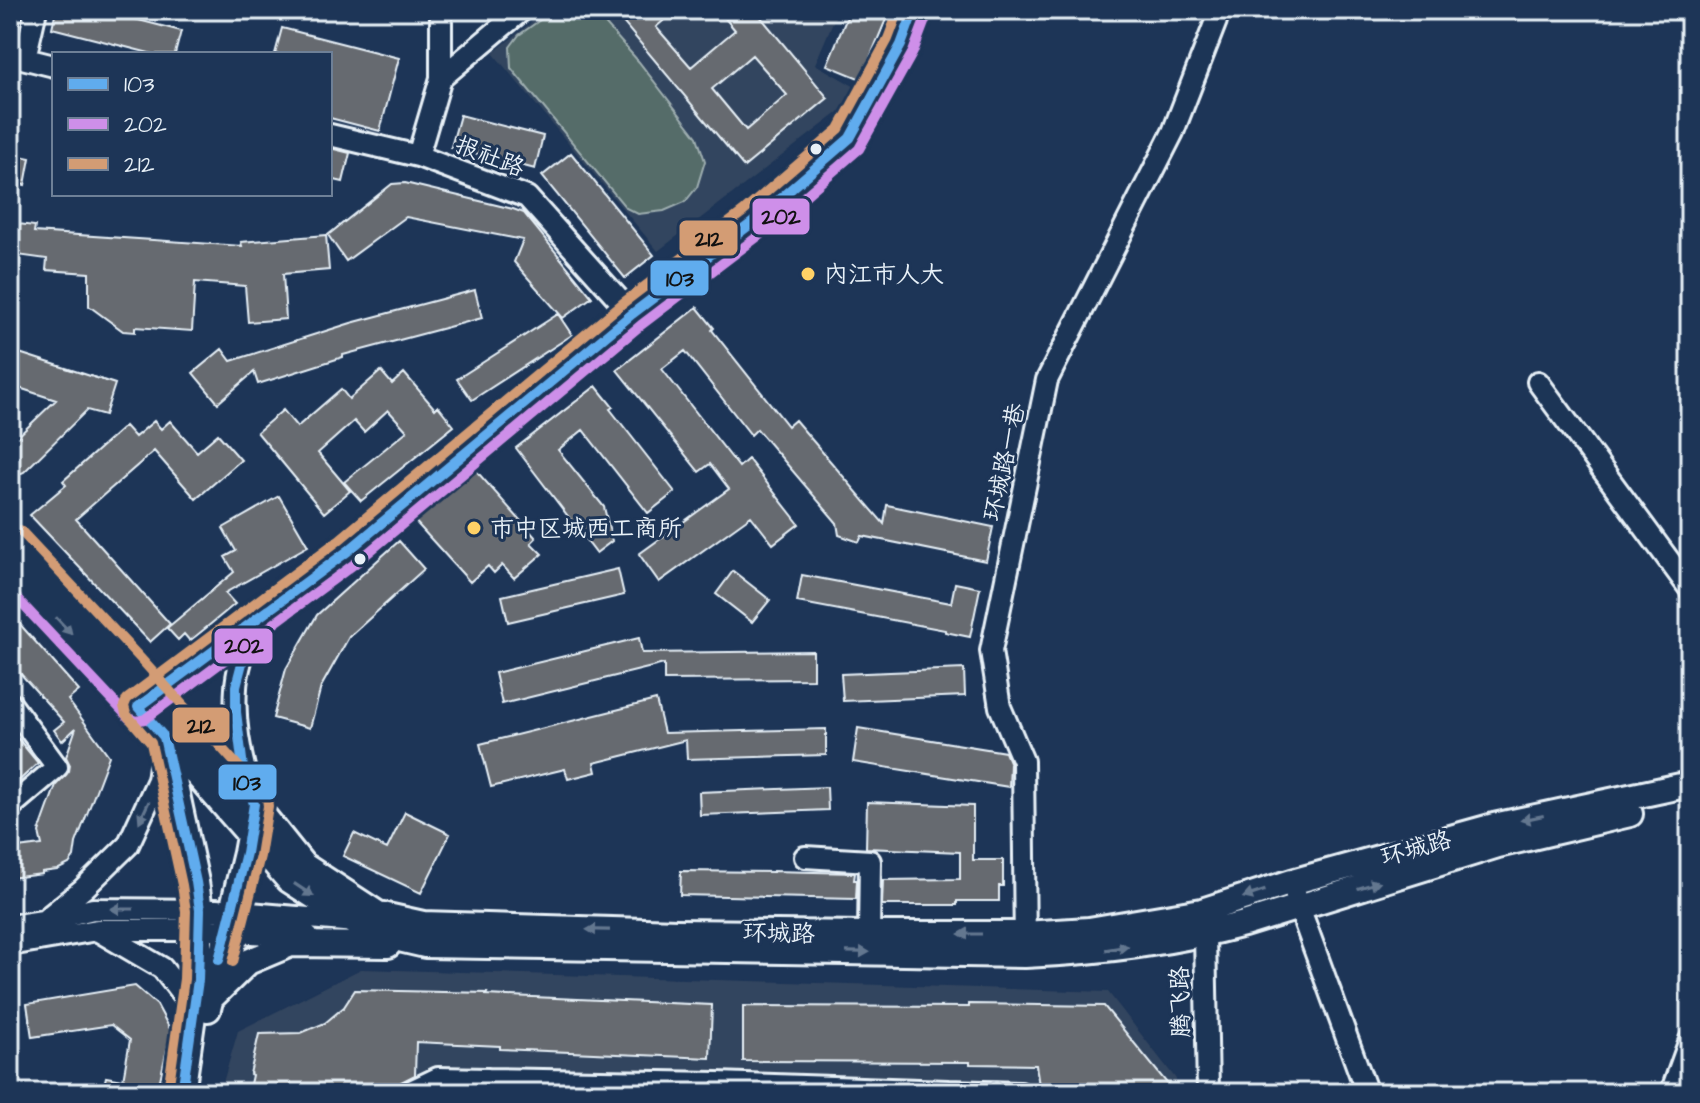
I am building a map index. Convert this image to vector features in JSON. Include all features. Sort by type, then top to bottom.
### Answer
[{"type":"main road","name":"环城路","points":[[10,540],[146,701],[164,737],[289,880],[369,932],[1025,945]]},
{"type":"main road","name":"环城路","points":[[10,570],[254,804],[303,865],[378,914],[424,935],[677,932],[869,934],[1091,952],[1204,922],[1299,907],[1498,845],[1690,799]]},
{"type":"main road","points":[[164,737],[196,882],[200,996],[196,1093]]},
{"type":"main road","name":"环城路","points":[[1204,922],[1292,882],[1494,826],[1690,784]]},
{"type":"main road","points":[[182,1093],[200,996],[229,921],[250,835],[254,804]]},
{"type":"main road","points":[[200,996],[248,962],[291,944],[424,935]]},
{"type":"street","points":[[36,10],[18,57],[52,66]]},
{"type":"street","points":[[418,156],[441,78],[441,10]]},
{"type":"street","points":[[441,78],[522,10]]},
{"type":"street","points":[[146,701],[348,551],[632,314],[752,223],[850,138],[901,45],[914,10]]},
{"type":"street","name":"环城路一巷","points":[[1025,945],[1023,761],[1000,707],[991,651],[1047,380],[1173,132],[1216,21],[1215,10]]},
{"type":"street","name":"报社路","points":[[332,135],[418,156],[527,197],[632,314]]},
{"type":"street","points":[[1538,382],[1690,589]]},
{"type":"street","points":[[253,621],[236,686],[236,712],[243,768],[254,804]]},
{"type":"street","points":[[10,703],[57,767],[10,807]]},
{"type":"street","points":[[43,921],[83,889],[128,845],[158,780],[164,737]]},
{"type":"street","points":[[805,857],[870,861],[869,934]]},
{"type":"street","points":[[1292,882],[1367,1093]]},
{"type":"street","points":[[10,926],[93,909],[199,920],[354,922]]},
{"type":"street","points":[[10,945],[97,930],[199,920]]},
{"type":"street","points":[[229,921],[424,935]]},
{"type":"street","name":"腾飞路","points":[[1204,922],[1208,1093]]},
{"type":"street","points":[[97,930],[162,968],[200,996]]},
{"type":"street","points":[[1671,1093],[1690,1040]]},
{"type":"street","points":[[407,1093],[438,1078],[488,1086],[1020,1093]]},
{"type":"shaded area","points":[[547,10],[838,10],[815,64],[857,88],[839,112],[658,251],[493,53]]},
{"type":"shaded area","points":[[361,969],[1108,992],[1176,1079],[1177,1093],[220,1093],[238,1031]]},
{"type":"green space","points":[[554,10],[582,10],[601,19],[697,137],[705,161],[697,187],[685,202],[664,211],[638,214],[626,208],[511,68],[510,47],[519,35]]},
{"type":"building","points":[[56,10],[100,10],[181,31],[176,52],[145,52],[52,28]]},
{"type":"building","points":[[633,10],[676,10],[656,27],[691,67],[735,30],[718,10],[755,10],[828,98],[744,167],[621,20]],"holes":[[[752,55],[787,95],[746,130],[712,89]]]},
{"type":"building","points":[[850,10],[890,10],[861,79],[827,65]]},
{"type":"building","points":[[282,28],[399,58],[380,131],[332,119],[332,52],[276,52]]},
{"type":"building","points":[[460,115],[543,136],[535,169],[451,147]]},
{"type":"building","points":[[332,148],[350,153],[343,182],[332,179]]},
{"type":"building","points":[[571,153],[654,255],[625,278],[542,176]]},
{"type":"building","points":[[10,154],[30,158],[25,185],[10,182]]},
{"type":"building","points":[[405,183],[524,213],[592,297],[563,318],[514,262],[523,240],[406,217],[346,261],[328,235],[392,184]]},
{"type":"building","points":[[10,223],[35,226],[34,232],[242,246],[241,242],[326,235],[329,270],[283,274],[286,319],[248,322],[245,286],[195,282],[192,331],[135,327],[135,332],[123,331],[89,306],[89,273],[46,270],[47,259],[10,254]]},
{"type":"building","points":[[475,290],[482,318],[343,355],[258,384],[254,372],[218,403],[193,373],[222,349],[231,361],[351,323]]},
{"type":"building","points":[[697,307],[788,426],[795,420],[884,524],[887,505],[993,527],[986,561],[862,536],[859,542],[839,535],[837,523],[757,429],[751,435],[685,351],[662,369],[739,467],[748,459],[799,524],[773,544],[751,516],[659,582],[639,554],[729,489],[710,464],[699,472],[617,370]]},
{"type":"building","points":[[558,314],[572,335],[472,400],[457,379]]},
{"type":"building","points":[[10,350],[115,384],[105,415],[87,410],[24,472],[10,478],[10,444],[56,400],[10,385]]},
{"type":"building","points":[[381,371],[392,384],[404,373],[454,426],[361,501],[344,482],[407,431],[388,410],[364,432],[354,421],[318,453],[350,491],[324,513],[257,432],[283,410],[297,427],[341,389],[349,399]]},
{"type":"building","points":[[596,386],[613,407],[610,409],[675,492],[648,513],[583,430],[558,450],[604,507],[612,541],[596,553],[516,448]]},
{"type":"building","points":[[154,421],[161,429],[170,421],[197,452],[218,434],[241,460],[196,499],[154,451],[76,519],[170,624],[150,642],[30,515],[66,485],[63,481],[125,426],[135,437]]},
{"type":"building","name":"市中区城西工商所","points":[[471,465],[536,538],[531,543],[542,554],[514,578],[502,565],[494,573],[488,566],[470,582],[412,518]]},
{"type":"building","points":[[279,496],[308,546],[225,593],[235,604],[190,641],[184,634],[178,640],[167,628],[234,572],[225,557],[236,551],[223,528]]},
{"type":"building","points":[[399,541],[424,569],[349,637],[321,687],[310,728],[273,718],[286,669],[317,615]]},
{"type":"building","points":[[618,569],[624,595],[508,622],[502,596]]},
{"type":"building","points":[[733,571],[770,600],[752,622],[716,594]]},
{"type":"building","points":[[802,575],[951,603],[955,583],[980,588],[970,637],[797,602]]},
{"type":"building","points":[[10,613],[79,691],[68,700],[109,756],[69,864],[42,874],[10,878],[10,849],[42,845],[39,832],[56,785],[69,771],[66,757],[76,728],[62,741],[54,730],[64,722],[10,662]]},
{"type":"building","points":[[639,638],[642,653],[813,651],[813,679],[664,680],[664,664],[502,704],[495,673]]},
{"type":"building","points":[[964,669],[965,696],[843,701],[841,674]]},
{"type":"building","points":[[656,700],[664,733],[826,729],[826,755],[687,759],[686,740],[594,763],[596,772],[568,779],[565,769],[491,787],[480,744]]},
{"type":"building","points":[[858,728],[1005,752],[1010,764],[1009,787],[853,762]]},
{"type":"building","points":[[10,729],[38,763],[10,789]]},
{"type":"building","points":[[827,787],[828,810],[700,815],[699,792]]},
{"type":"building","points":[[867,802],[973,806],[973,860],[1003,860],[1003,886],[999,886],[999,901],[957,901],[957,905],[882,905],[883,880],[960,879],[960,852],[866,848]]},
{"type":"building","points":[[405,812],[450,834],[421,893],[343,856],[354,833],[387,849]]},
{"type":"building","points":[[681,871],[855,873],[856,899],[680,895]]},
{"type":"building","points":[[135,986],[157,1005],[171,1031],[157,1093],[102,1093],[106,1077],[123,1080],[130,1040],[111,1025],[32,1037],[27,1004]]},
{"type":"building","points":[[355,990],[487,993],[712,1005],[710,1058],[500,1049],[500,1046],[416,1042],[415,1075],[401,1082],[394,1091],[248,1093],[259,1034],[301,1033],[325,1023],[344,1007]]},
{"type":"building","points":[[969,1004],[1104,1006],[1175,1093],[1040,1093],[1036,1065],[743,1061],[743,1006],[969,1007]]},
{"type":"transit line","name":"212","points":[[168,1091],[184,979],[186,911],[151,743],[126,714],[124,706],[127,699],[339,540],[623,303],[743,212],[839,129],[888,39],[899,10]]},
{"type":"transit line","name":"103","points":[[182,1093],[198,980],[200,910],[164,737],[138,707],[348,551],[632,314],[752,223],[850,138],[901,45],[914,10]]},
{"type":"transit line","name":"202","points":[[10,591],[129,718],[137,721],[145,719],[357,562],[641,325],[761,234],[859,149],[913,52],[927,15]]},
{"type":"transit line","name":"212","points":[[20,530],[267,798],[260,856],[233,962]]},
{"type":"transit line","name":"103","points":[[219,960],[246,853],[254,804],[243,768],[236,686],[253,621],[268,610]]},
{"type":"place","name":"内江市人大","points":[[808,274]]},
{"type":"place","name":"市中区城西工商所","points":[[474,528]]}]
